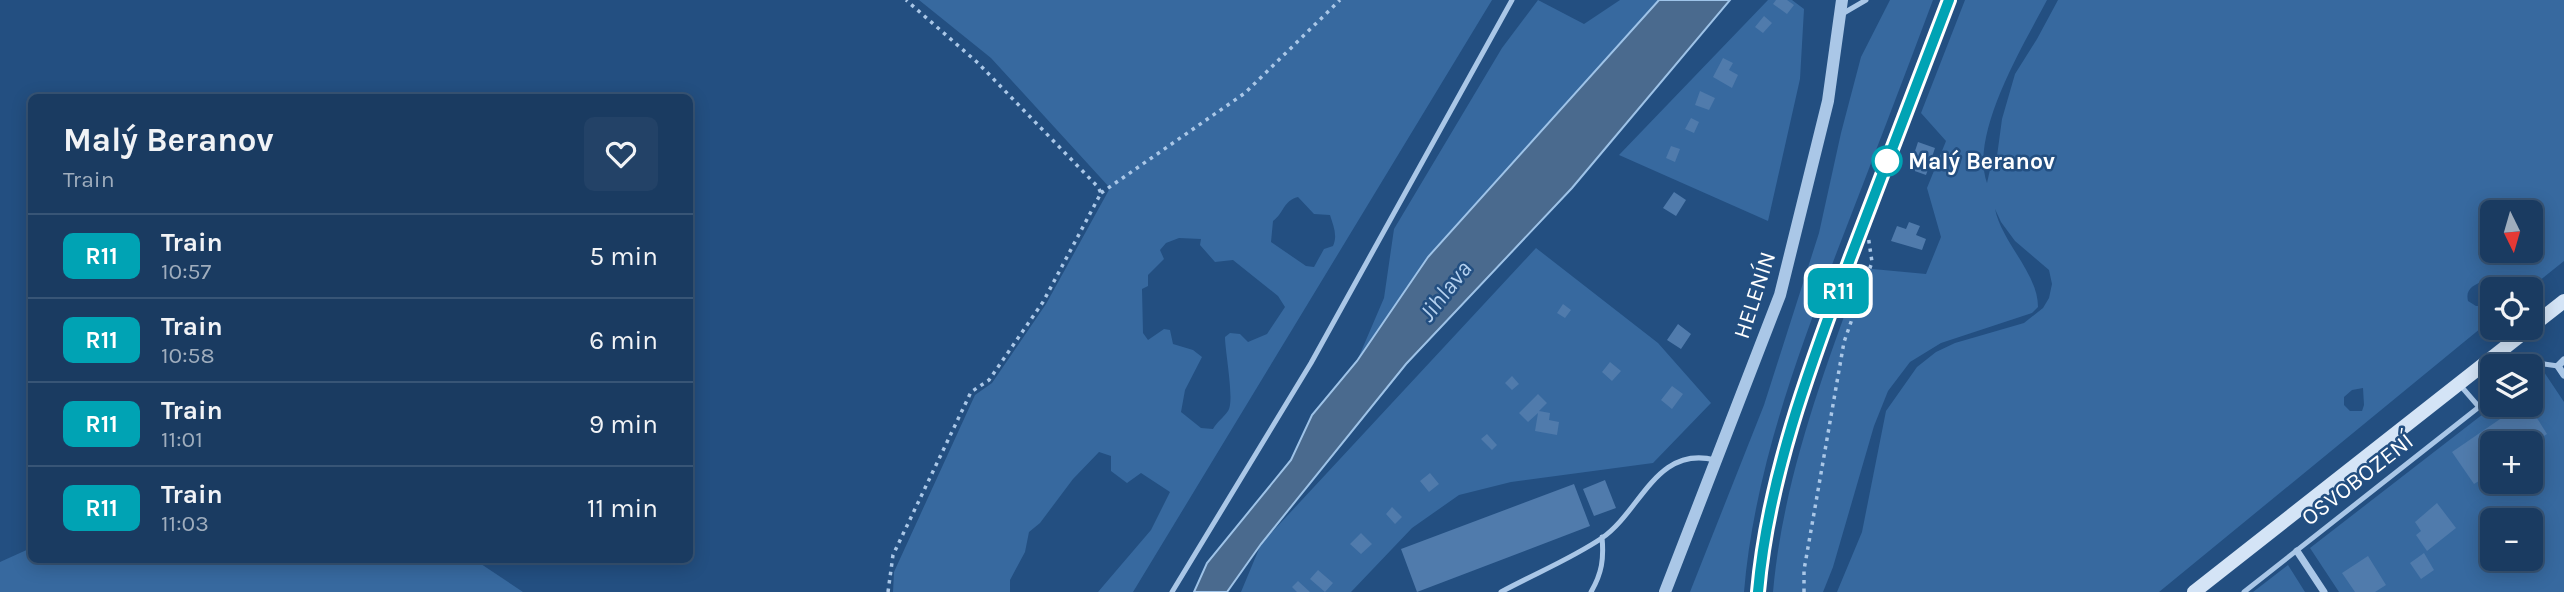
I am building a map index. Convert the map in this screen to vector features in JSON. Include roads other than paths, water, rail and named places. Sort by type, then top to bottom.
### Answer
[{"type":"main road","points":[[2194,592],[2564,301]]},
{"type":"street","name":"HELENÍN","points":[[1665,592],[1780,295],[1828,101],[1842,0]]},
{"type":"street","points":[[2561,363],[2564,375]]},
{"type":"street","name":"OSVOBOZENÍ","points":[[2297,551],[2324,592]]},
{"type":"lane","points":[[1172,592],[1311,363],[1512,0]]},
{"type":"lane","points":[[1841,14],[1866,0]]},
{"type":"lane","points":[[2543,365],[2561,363]]},
{"type":"lane","points":[[2459,384],[2479,407]]},
{"type":"lane","name":"OSVOBOZENÍ","points":[[2297,551],[2479,407]]},
{"type":"lane","points":[[1501,592],[1602,537],[1620,522],[1656,477],[1676,462],[1704,457],[1715,460]]},
{"type":"lane","points":[[1591,592],[1601,575],[1604,557],[1602,537]]},
{"type":"lane","points":[[2244,592],[2297,551]]},
{"type":"water","name":"Jihlava","points":[[1659,0],[1730,0],[1572,188],[1406,364],[1261,544],[1227,592],[1194,592],[1207,563],[1291,460],[1312,415],[1357,361],[1428,257]]},
{"type":"railway","points":[[1758,592],[1771,505],[1793,420],[1821,336],[1949,0]]},
{"type":"train","name":"R11","points":[[1758,592],[1772,509],[1796,410],[1823,329],[1949,0]]},
{"type":"place","name":"Malý Beranov","points":[[1887,161]]}]
